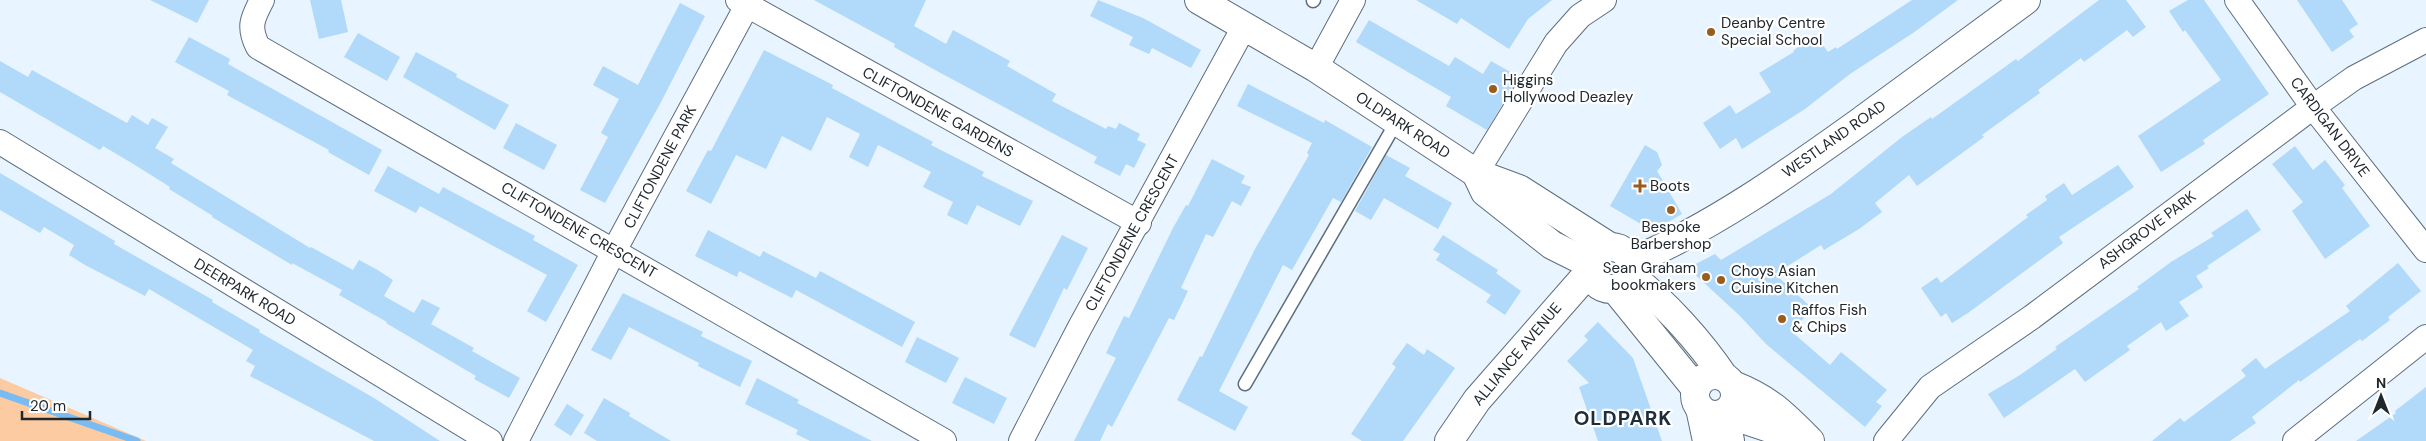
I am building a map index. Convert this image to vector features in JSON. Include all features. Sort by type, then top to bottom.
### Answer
[{"type":"main road","name":"OLDPARK ROAD","points":[[1199,0],[1316,68],[1476,174],[1519,189],[1611,268],[1707,403],[1730,441]]},
{"type":"main road","name":"WESTLAND ROAD","points":[[1611,268],[1706,225],[1760,191],[1826,146],[2026,0]]},
{"type":"main road","points":[[1611,268],[1652,292],[1729,381],[1736,398],[1734,404],[1707,403]]},
{"type":"main road","name":"ALLIANCE AVENUE","points":[[1449,441],[1477,400],[1611,268]]},
{"type":"main road","points":[[1707,403],[1705,378],[1711,376],[1729,381],[1758,395],[1783,414],[1808,441]]},
{"type":"main road","name":"OLDPARK ROAD","points":[[1707,403],[1707,441]]},
{"type":"main road","points":[[1707,403],[1808,441]]},
{"type":"street","name":"CLIFTONDENE CRESCENT","points":[[262,0],[253,17],[252,34],[258,46],[944,441]]},
{"type":"street","points":[[1316,68],[1352,0]]},
{"type":"street","points":[[1476,174],[1556,43],[1580,16],[1604,0]]},
{"type":"street","name":"CARDIGAN DRIVE","points":[[2237,0],[2313,107],[2426,250]]},
{"type":"street","name":"CLIFTONDENE PARK","points":[[516,441],[745,2]]},
{"type":"street","name":"CLIFTONDENE GARDENS","points":[[745,2],[1139,223]]},
{"type":"street","name":"CLIFTONDENE CRESCENT","points":[[1021,441],[1079,329],[1139,223],[1244,27]]},
{"type":"street","name":"ASHGROVE PARK","points":[[1886,441],[1930,387],[2032,317],[2354,78],[2426,40]]},
{"type":"street","name":"DEERPARK ROAD","points":[[0,142],[490,441]]},
{"type":"street","points":[[2295,441],[2426,337]]},
{"type":"lane","points":[[1245,384],[1397,121]]},
{"type":"shaded area","points":[[0,378],[146,441],[0,441]]},
{"type":"building","points":[[150,0],[209,0],[197,23]]},
{"type":"building","points":[[310,0],[341,0],[348,32],[319,39]]},
{"type":"building","points":[[814,0],[926,0],[914,26],[946,44],[953,30],[1010,61],[1007,66],[1056,94],[1052,101],[1106,129],[1108,126],[1116,129],[1119,123],[1140,134],[1137,140],[1146,144],[1134,168],[1126,164],[1120,176],[1094,163],[1097,157],[935,70],[894,47],[895,44]]},
{"type":"building","points":[[1098,0],[1143,18],[1201,50],[1191,68],[1152,48],[1149,54],[1129,45],[1133,37],[1090,16]]},
{"type":"building","points":[[1416,0],[1552,0],[1528,19],[1509,49],[1461,18],[1457,24]]},
{"type":"building","points":[[1912,0],[1958,0],[1913,33],[1850,74],[1805,109],[1742,149],[1736,138],[1720,149],[1703,123],[1730,105],[1736,114],[1771,92],[1759,73],[1794,52],[1815,34],[1828,52],[1836,47],[1837,49]]},
{"type":"building","points":[[2099,0],[2126,0],[2146,27],[2133,37],[2127,30],[2084,62],[2081,58],[2038,90],[2040,93],[1982,135],[1984,137],[1917,186],[1909,175],[1875,203],[1882,212],[1859,229],[1824,250],[1821,245],[1775,274],[1813,309],[1791,331],[1830,365],[1841,352],[1887,390],[1876,402],[1882,406],[1865,427],[1766,344],[1740,316],[1688,268],[1715,254],[1721,260],[1831,194],[1902,137],[1931,117],[1932,119],[2016,59],[2018,61]]},
{"type":"building","points":[[2188,0],[2204,0],[2269,94],[2203,140],[2205,144],[2161,172],[2138,136],[2221,80],[2169,11]]},
{"type":"building","points":[[2297,0],[2342,0],[2358,24],[2349,30],[2354,37],[2332,52]]},
{"type":"building","points":[[680,3],[705,16],[661,102],[605,203],[580,190],[608,137],[601,133],[619,99],[593,85],[603,66],[638,85]]},
{"type":"building","points":[[1369,20],[1449,66],[1455,57],[1483,74],[1491,61],[1519,77],[1487,130],[1446,106],[1451,97],[1356,42]]},
{"type":"building","points":[[358,33],[400,57],[387,81],[344,57]]},
{"type":"building","points":[[189,37],[230,59],[228,64],[382,150],[369,175],[328,152],[329,150],[227,95],[229,91],[175,62]]},
{"type":"building","points":[[764,50],[833,85],[832,88],[933,142],[931,145],[984,172],[982,176],[1033,201],[1020,226],[977,205],[967,225],[947,215],[953,202],[923,187],[931,172],[878,145],[868,167],[849,157],[860,134],[827,117],[811,151],[782,136],[766,169],[736,155],[711,204],[686,191],[708,150],[711,151]]},
{"type":"building","points":[[416,52],[457,74],[456,77],[509,105],[495,130],[403,77]]},
{"type":"building","points":[[0,61],[28,77],[32,70],[127,123],[132,115],[148,125],[152,118],[168,127],[155,148],[174,159],[171,163],[310,248],[353,270],[359,260],[376,269],[393,280],[384,296],[414,313],[422,299],[440,308],[431,324],[474,348],[472,351],[520,378],[509,398],[474,379],[476,376],[339,295],[342,290],[292,263],[292,265],[212,217],[135,165],[103,146],[100,150],[0,92]]},
{"type":"building","points":[[1248,84],[1324,123],[1325,120],[1372,147],[1341,202],[1333,198],[1292,270],[1283,265],[1219,391],[1248,407],[1235,431],[1177,400],[1200,356],[1202,357],[1255,249],[1309,155],[1307,153],[1312,143],[1237,106]]},
{"type":"building","points":[[516,123],[557,145],[544,170],[503,148]]},
{"type":"building","name":"Boots","points":[[1645,145],[1657,152],[1662,165],[1657,171],[1682,214],[1653,231],[1610,206]]},
{"type":"building","points":[[2295,146],[2313,170],[2325,160],[2345,185],[2342,188],[2370,226],[2325,259],[2292,211],[2303,202],[2272,164]]},
{"type":"building","points":[[1386,155],[1410,168],[1405,176],[1452,203],[1438,229],[1384,198],[1371,220],[1355,211]]},
{"type":"building","points":[[1212,159],[1245,176],[1241,183],[1251,187],[1241,206],[1232,201],[1213,237],[1206,234],[1181,288],[1188,291],[1174,320],[1169,318],[1112,427],[1108,424],[1100,441],[1074,441],[1116,358],[1106,353],[1124,316],[1129,318],[1173,228],[1186,205],[1188,206]]},
{"type":"building","points":[[2118,165],[2134,187],[2059,237],[2063,243],[1968,313],[1952,323],[1946,313],[1941,317],[1921,288],[1937,277],[1941,283],[2028,217],[2026,215],[2047,200],[2045,196],[2064,183],[2072,195]]},
{"type":"building","points":[[388,166],[439,194],[443,187],[535,236],[533,240],[578,265],[546,322],[527,311],[547,275],[420,206],[416,213],[374,191]]},
{"type":"building","points":[[0,173],[115,241],[114,244],[213,300],[212,302],[260,330],[259,332],[374,398],[440,441],[374,441],[250,376],[255,366],[246,361],[253,350],[149,289],[145,296],[85,265],[69,255],[74,245],[44,227],[40,233],[0,210]]},
{"type":"building","points":[[2247,209],[2261,230],[2207,266],[2209,268],[2196,276],[2203,287],[2179,302],[2189,316],[2166,331],[2161,322],[2127,346],[2130,350],[2085,382],[2075,369],[2004,418],[1988,394],[2020,375],[2057,349],[2055,347],[2139,289],[2137,287],[2171,262],[2214,236],[2211,233]]},
{"type":"building","points":[[708,230],[760,257],[763,251],[816,278],[820,271],[915,322],[902,347],[796,290],[792,298],[739,271],[737,277],[695,256]]},
{"type":"building","points":[[1062,235],[1088,248],[1067,290],[1064,288],[1035,348],[1009,335]]},
{"type":"building","points":[[1443,235],[1498,270],[1496,273],[1521,291],[1505,315],[1486,302],[1491,295],[1436,260],[1440,254],[1433,250]]},
{"type":"building","points":[[2398,263],[2421,291],[2388,317],[2390,320],[2362,341],[2360,339],[2300,382],[2299,380],[2252,417],[2256,423],[2230,441],[2152,441],[2180,418],[2184,422],[2246,376],[2241,370],[2256,358],[2265,369],[2350,311],[2346,306]]},
{"type":"building","points":[[623,293],[703,332],[701,336],[752,361],[740,387],[698,366],[699,363],[629,327],[611,360],[591,350]]},
{"type":"building","points":[[1598,322],[1633,358],[1662,441],[1598,441],[1579,387],[1589,383],[1567,361],[1588,340],[1584,336]]},
{"type":"building","points":[[917,337],[959,358],[946,383],[905,362]]},
{"type":"building","points":[[1407,343],[1424,355],[1427,349],[1455,368],[1403,441],[1362,441],[1351,434],[1396,367],[1392,364]]},
{"type":"building","points":[[965,377],[1007,398],[994,424],[952,403]]},
{"type":"building","points":[[757,378],[799,400],[797,403],[872,441],[810,441],[796,434],[798,430],[745,404]]},
{"type":"building","points":[[2426,387],[2426,441],[2356,441],[2396,413],[2395,411]]},
{"type":"building","points":[[604,398],[630,413],[629,416],[671,441],[597,441],[584,433]]},
{"type":"building","points":[[567,404],[584,415],[571,436],[554,425]]},
{"type":"waterway","points":[[0,393],[137,441]]},
{"type":"place","name":"Deanby Centre Special School","points":[[1711,32]]},
{"type":"place","name":"Higgins Hollywood Deazley","points":[[1493,89]]},
{"type":"place","name":"Boots","points":[[1640,186]]},
{"type":"place","name":"Bespoke Barbershop","points":[[1671,210]]},
{"type":"place","name":"Sean Graham bookmakers","points":[[1706,277]]},
{"type":"place","name":"Choys Asian Cuisine Kitchen","points":[[1721,280]]},
{"type":"place","name":"Raffos Fish & Chips","points":[[1782,319]]},
{"type":"district","name":"OLDPARK","points":[[1623,418]]}]
